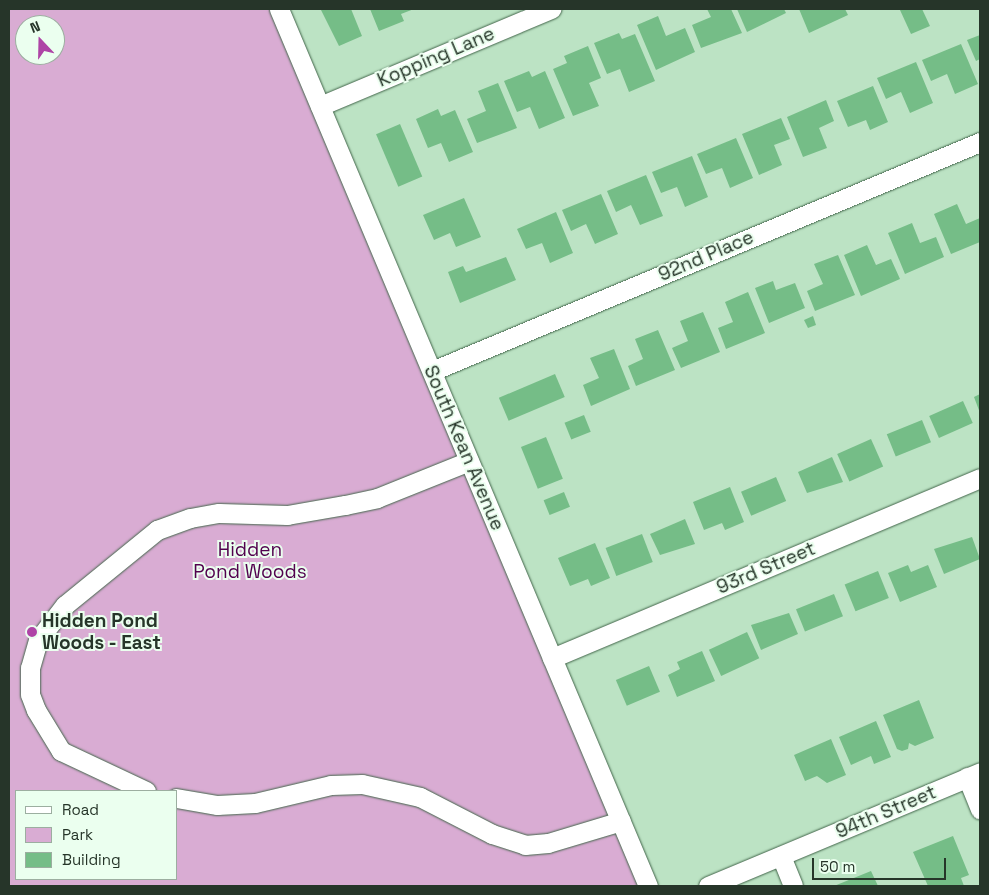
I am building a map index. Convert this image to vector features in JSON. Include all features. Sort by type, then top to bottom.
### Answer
[{"type":"street","name":"South Kean Avenue","points":[[280,9],[648,886]]},
{"type":"street","name":"Kopping Lane","points":[[320,106],[551,9]]},
{"type":"street","name":"92nd Place","points":[[432,371],[980,142]]},
{"type":"street","points":[[144,790],[61,751],[36,710],[30,694],[30,668],[38,640],[65,605],[157,530],[190,518],[220,513],[287,515],[353,503],[377,498],[469,461]]},
{"type":"street","name":"93rd Street","points":[[552,658],[980,478]]},
{"type":"street","points":[[974,775],[980,809]]},
{"type":"street","name":"94th Street","points":[[708,886],[974,775]]},
{"type":"street","points":[[178,798],[218,805],[255,803],[331,785],[362,784],[420,797],[492,834],[525,845],[548,843],[621,821]]},
{"type":"street","points":[[780,856],[793,886]]},
{"type":"green space","name":"Hidden Pond Woods","points":[[9,9],[279,9],[650,886],[9,886]]},
{"type":"building","points":[[351,9],[362,36],[339,46],[321,10]]},
{"type":"building","points":[[370,9],[414,9],[401,14],[404,21],[379,31]]},
{"type":"building","points":[[707,9],[731,9],[742,33],[701,48],[692,25],[711,17]]},
{"type":"building","points":[[737,9],[784,9],[786,13],[747,32]]},
{"type":"building","points":[[799,9],[845,9],[848,15],[809,33]]},
{"type":"building","points":[[922,9],[930,26],[911,34],[900,10]]},
{"type":"building","points":[[658,16],[666,36],[685,28],[695,52],[656,70],[637,25]]},
{"type":"building","points":[[619,33],[622,39],[635,34],[655,81],[629,92],[620,69],[607,74],[594,43]]},
{"type":"building","points":[[980,35],[980,59],[976,61],[967,40]]},
{"type":"building","points":[[961,44],[978,84],[955,94],[947,74],[931,81],[922,60]]},
{"type":"building","points":[[588,46],[601,78],[589,83],[599,106],[573,116],[553,69],[567,63],[564,56]]},
{"type":"building","points":[[916,62],[933,103],[910,113],[901,92],[886,99],[877,78]]},
{"type":"building","points":[[529,71],[532,77],[545,71],[565,118],[539,129],[530,107],[517,112],[504,81]]},
{"type":"building","points":[[498,83],[517,128],[477,143],[467,119],[486,111],[478,91]]},
{"type":"building","points":[[873,86],[888,122],[870,130],[866,120],[848,127],[837,101]]},
{"type":"building","points":[[826,100],[834,121],[819,128],[827,148],[803,157],[787,117]]},
{"type":"building","points":[[438,109],[441,116],[455,110],[473,152],[449,162],[441,143],[428,148],[416,119]]},
{"type":"building","points":[[781,118],[790,139],[774,145],[782,165],[759,175],[742,134]]},
{"type":"building","points":[[400,124],[422,176],[398,187],[376,134]]},
{"type":"building","points":[[736,138],[753,178],[730,188],[722,168],[706,174],[697,154]]},
{"type":"building","points":[[692,156],[708,197],[685,207],[677,187],[661,193],[652,172]]},
{"type":"building","points":[[646,175],[663,216],[640,225],[631,205],[616,212],[607,191]]},
{"type":"building","points":[[601,194],[618,234],[595,244],[586,224],[571,231],[562,210]]},
{"type":"building","points":[[464,198],[481,237],[456,247],[450,233],[434,240],[423,215]]},
{"type":"building","points":[[957,204],[966,224],[980,218],[980,242],[951,254],[934,214]]},
{"type":"building","points":[[556,212],[573,253],[550,263],[542,243],[526,249],[517,229]]},
{"type":"building","points":[[912,223],[920,243],[936,237],[944,257],[905,274],[888,233]]},
{"type":"building","points":[[867,245],[876,265],[891,259],[900,279],[861,296],[844,255]]},
{"type":"building","points":[[838,255],[855,295],[815,311],[807,291],[823,284],[814,264]]},
{"type":"building","points":[[506,257],[516,280],[460,303],[448,272],[463,266],[466,272]]},
{"type":"building","points":[[773,281],[776,290],[795,283],[805,308],[769,323],[755,288]]},
{"type":"building","points":[[748,292],[765,333],[726,349],[718,328],[733,322],[725,302]]},
{"type":"building","points":[[703,312],[720,352],[681,368],[672,348],[688,341],[680,321]]},
{"type":"building","points":[[813,316],[816,325],[808,328],[804,320]]},
{"type":"building","points":[[658,330],[675,370],[636,386],[628,366],[643,359],[635,339]]},
{"type":"building","points":[[614,349],[630,389],[591,406],[583,385],[599,378],[590,358]]},
{"type":"building","points":[[555,374],[565,397],[509,421],[499,398]]},
{"type":"building","points":[[980,394],[980,413],[974,397]]},
{"type":"building","points":[[963,401],[973,423],[939,438],[929,416]]},
{"type":"building","points":[[584,415],[591,432],[571,440],[565,423]]},
{"type":"building","points":[[922,420],[931,442],[896,456],[887,434]]},
{"type":"building","points":[[546,437],[563,479],[538,489],[521,447]]},
{"type":"building","points":[[871,439],[883,466],[849,481],[837,454]]},
{"type":"building","points":[[832,457],[843,482],[807,493],[798,472]]},
{"type":"building","points":[[776,477],[786,501],[751,516],[741,492]]},
{"type":"building","points":[[730,487],[744,522],[725,530],[722,523],[704,530],[693,502]]},
{"type":"building","points":[[564,492],[570,507],[550,515],[544,500]]},
{"type":"building","points":[[685,519],[695,544],[660,555],[650,534]]},
{"type":"building","points":[[642,534],[653,562],[616,576],[606,548]]},
{"type":"building","points":[[972,537],[980,559],[944,574],[934,549]]},
{"type":"building","points":[[595,543],[610,578],[591,586],[588,579],[570,586],[558,558]]},
{"type":"building","points":[[908,565],[911,572],[928,565],[937,587],[900,602],[888,573]]},
{"type":"building","points":[[878,571],[889,598],[855,611],[845,584]]},
{"type":"building","points":[[834,594],[843,616],[805,632],[796,609]]},
{"type":"building","points":[[789,613],[798,634],[761,650],[751,625]]},
{"type":"building","points":[[747,632],[759,658],[721,676],[709,650]]},
{"type":"building","points":[[702,651],[715,681],[677,697],[668,675],[680,669],[677,662]]},
{"type":"building","points":[[649,666],[660,692],[627,706],[616,680]]},
{"type":"building","points":[[919,700],[934,738],[915,746],[909,743],[908,749],[902,751],[897,749],[883,715]]},
{"type":"building","points":[[876,721],[891,757],[874,764],[871,756],[851,765],[839,737]]},
{"type":"building","points":[[831,739],[846,775],[827,783],[817,776],[805,781],[794,755]]},
{"type":"building","points":[[953,836],[969,875],[961,878],[964,886],[928,886],[913,852]]},
{"type":"building","points":[[871,871],[878,886],[834,886]]},
{"type":"place","name":"Hidden Pond Woods - East","points":[[32,632]]}]
